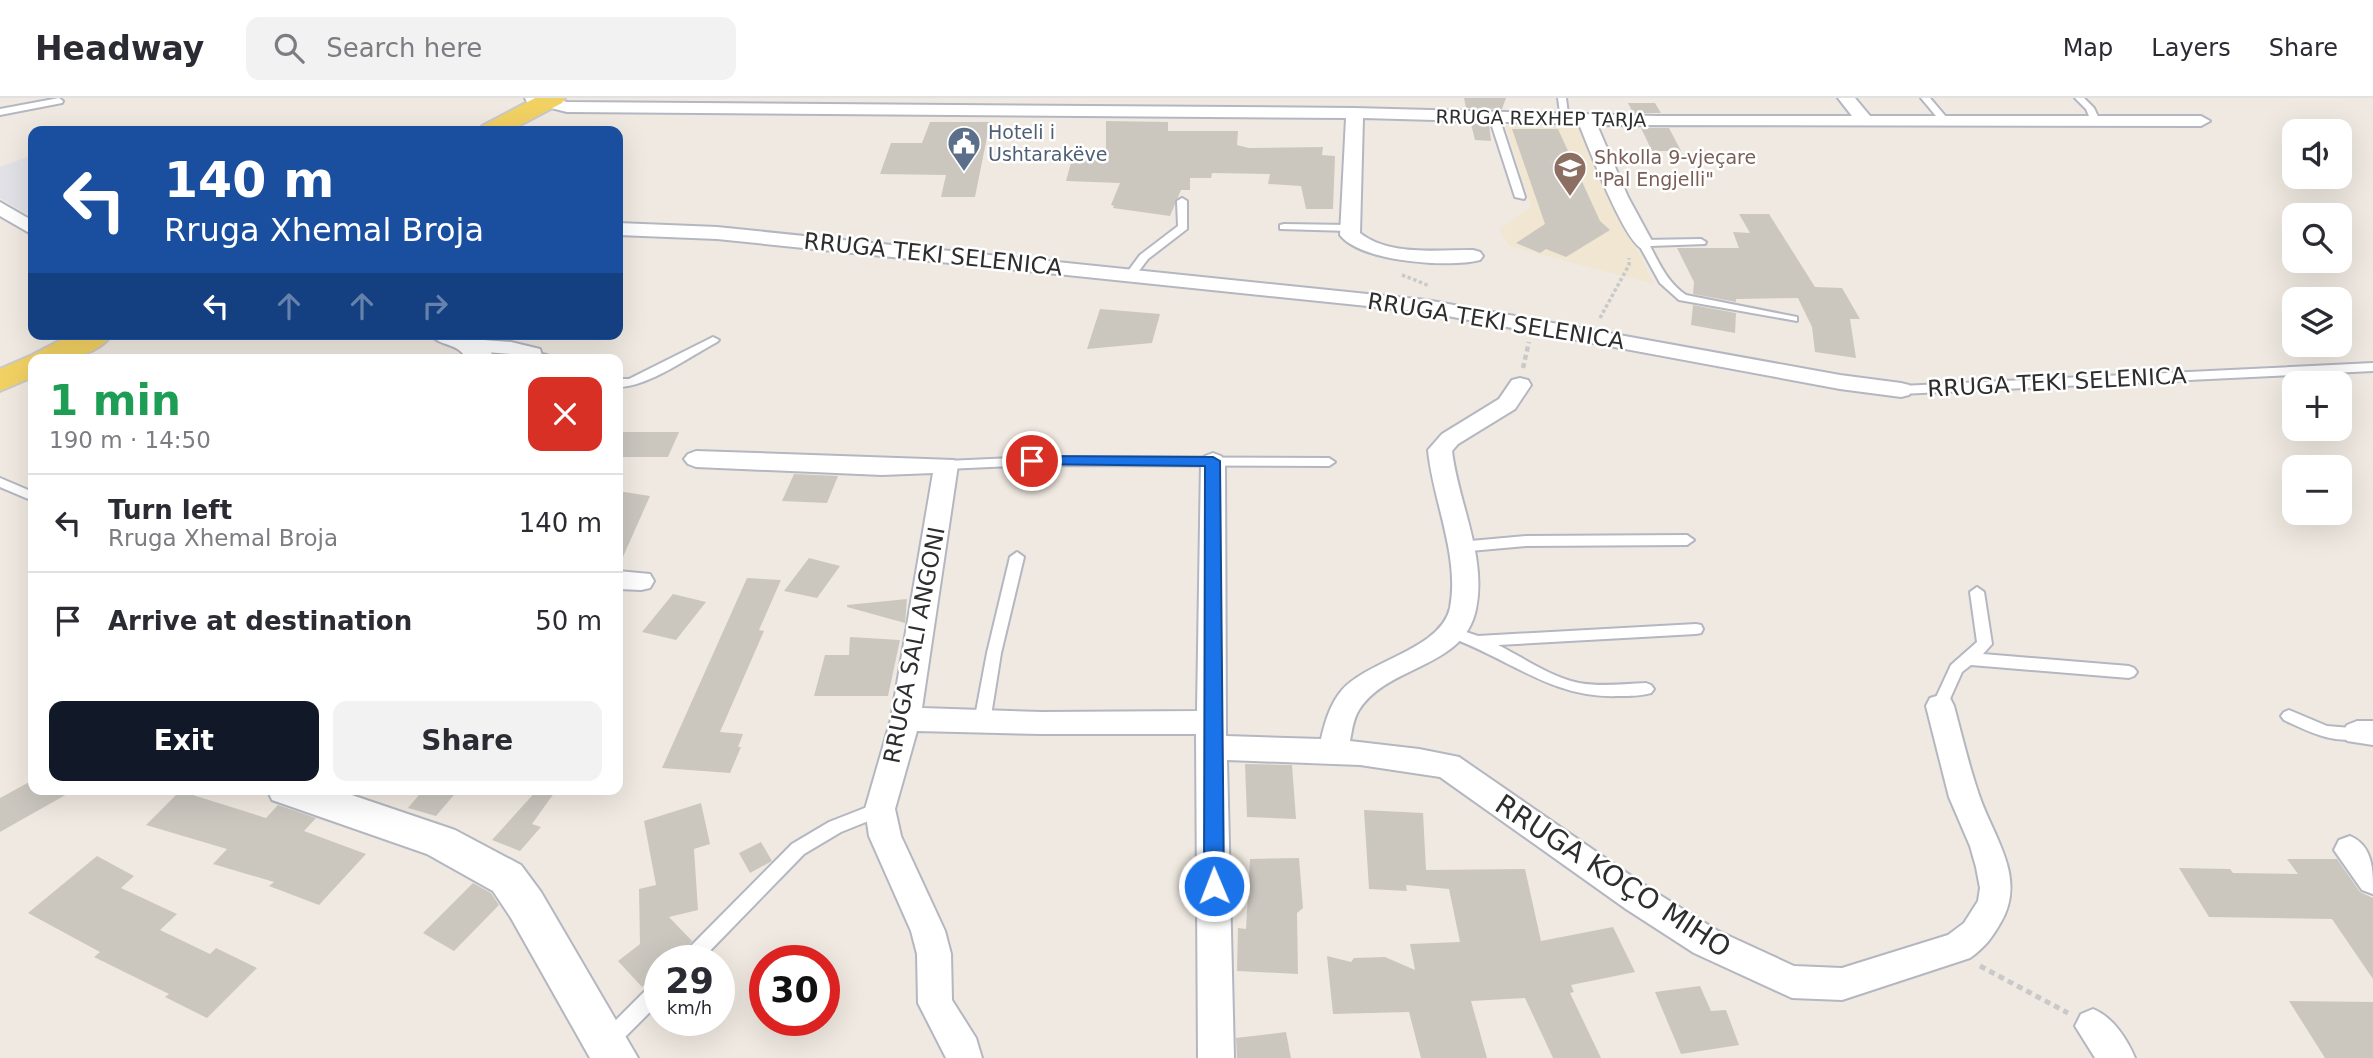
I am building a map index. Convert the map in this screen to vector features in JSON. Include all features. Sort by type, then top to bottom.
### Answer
[{"type":"main road","points":[[500,126],[544,100]]},
{"type":"main road","points":[[56,354],[85,340]]},
{"type":"main road","points":[[0,382],[28,368]]},
{"type":"street","points":[[1846,98],[1864,120]]},
{"type":"street","name":"RRUGA REXHEP TARJA","points":[[544,100],[568,107],[1354,114],[1566,120],[2201,121]]},
{"type":"street","points":[[1354,114],[1357,133],[1350,235],[1366,247],[1432,255],[1473,256]]},
{"type":"street","points":[[1586,120],[1619,197],[1643,243]]},
{"type":"street","points":[[0,208],[28,226]]},
{"type":"street","name":"RRUGA TEKI SELENICA","points":[[623,229],[716,233],[1426,306],[1840,382],[1901,390]]},
{"type":"street","points":[[454,340],[475,352],[512,348],[529,354]]},
{"type":"street","points":[[1334,752],[1339,720],[1353,696],[1375,679],[1454,633],[1462,613],[1465,589],[1440,450],[1450,439],[1507,404],[1520,384]]},
{"type":"street","points":[[696,459],[846,466],[946,466]]},
{"type":"street","points":[[1213,461],[1212,735],[1216,1058]]},
{"type":"street","name":"RRUGA SALI ANGONI","points":[[946,466],[906,719],[880,808],[885,836],[928,931],[934,954],[935,1003],[963,1050],[964,1058]]},
{"type":"street","name":"RRUGA KOÇO MIHO","points":[[982,722],[1212,735],[1448,766],[1638,899],[1706,942],[1792,982],[1842,984],[1958,947],[1976,934],[1994,904],[1996,888],[1986,846],[1964,797],[1940,706]]},
{"type":"street","points":[[906,719],[982,722]]},
{"type":"street","points":[[304,795],[441,842],[507,877],[611,1050]]},
{"type":"street","points":[[2350,850],[2373,880]]},
{"type":"street","points":[[2093,1026],[2117,1058]]},
{"type":"lane","points":[[1562,98],[1566,120]]},
{"type":"lane","points":[[1925,98],[1944,120]]},
{"type":"lane","points":[[2079,98],[2090,108],[2095,121]]},
{"type":"lane","points":[[0,112],[59,101]]},
{"type":"lane","points":[[1494,117],[1520,197]]},
{"type":"lane","points":[[1131,274],[1144,257],[1183,226],[1182,201]]},
{"type":"lane","points":[[1284,228],[1349,228]]},
{"type":"lane","points":[[1702,243],[1643,243],[1663,281],[1672,292],[1683,298],[1793,319]]},
{"type":"lane","points":[[623,383],[631,383],[713,340]]},
{"type":"lane","name":"RRUGA TEKI SELENICA","points":[[1901,390],[2373,367]]},
{"type":"lane","points":[[946,466],[1032,461],[1329,462]]},
{"type":"lane","points":[[0,482],[28,495]]},
{"type":"lane","points":[[1459,547],[1526,541],[1687,540]]},
{"type":"lane","points":[[982,722],[994,653],[1017,557]]},
{"type":"lane","points":[[1940,706],[1956,669],[1985,644],[1977,592]]},
{"type":"lane","points":[[1480,641],[1696,629]]},
{"type":"lane","points":[[1454,633],[1480,641],[1570,687],[1592,691],[1646,689]]},
{"type":"lane","points":[[1970,659],[2129,672]]},
{"type":"lane","points":[[2289,716],[2325,732],[2365,733]]},
{"type":"lane","points":[[704,945],[798,849],[835,827],[880,808]]},
{"type":"lane","points":[[611,1050],[644,1009]]},
{"type":"path","points":[[1549,161],[1562,161]]},
{"type":"path","points":[[1592,335],[1623,276]]},
{"type":"path","points":[[1520,384],[1533,324]]},
{"type":"path","points":[[1958,947],[1980,967],[2093,1026]]},
{"type":"shaded area","name":"Shkolla 9-vjeçare \"Pal Engjelli\"","points":[[1506,126],[1581,127],[1607,188],[1654,284],[1509,246],[1500,229],[1531,207]]},
{"type":"shaded area","points":[[28,157],[28,215],[0,198],[0,167]]},
{"type":"building","points":[[1464,98],[1506,98],[1502,109],[1466,108]]},
{"type":"building","points":[[1628,103],[1655,103],[1661,113],[1633,113]]},
{"type":"building","points":[[1106,121],[1168,122],[1168,131],[1238,131],[1237,145],[1249,148],[1323,147],[1322,155],[1335,156],[1333,209],[1306,209],[1301,186],[1268,184],[1270,174],[1212,173],[1211,178],[1190,178],[1190,190],[1181,190],[1170,216],[1113,208],[1111,205],[1120,183],[1066,181],[1072,159],[1106,161]]},
{"type":"building","points":[[930,122],[990,122],[975,197],[941,197],[946,175],[880,174],[891,143],[922,143]]},
{"type":"building","points":[[1471,124],[1489,124],[1491,141],[1475,140]]},
{"type":"building","points":[[1641,128],[1669,128],[1681,151],[1652,151]]},
{"type":"building","points":[[1512,129],[1558,129],[1600,221],[1610,230],[1566,257],[1546,249],[1540,253],[1516,243],[1545,224]]},
{"type":"building","points":[[1739,214],[1769,214],[1815,287],[1842,288],[1860,319],[1850,319],[1856,358],[1815,352],[1812,327],[1798,298],[1736,299],[1736,302],[1693,294],[1694,282],[1677,248],[1739,248],[1733,232],[1750,233]]},
{"type":"building","points":[[1693,305],[1736,313],[1735,333],[1691,325]]},
{"type":"building","points":[[1100,309],[1160,314],[1152,343],[1087,349]]},
{"type":"building","points":[[623,432],[679,432],[668,457],[623,457]]},
{"type":"building","points":[[794,474],[838,476],[827,503],[782,501]]},
{"type":"building","points":[[623,492],[650,496],[623,557]]},
{"type":"building","points":[[809,558],[840,566],[817,598],[784,591]]},
{"type":"building","points":[[747,578],[781,580],[759,630],[764,631],[720,732],[743,734],[738,747],[741,747],[730,773],[662,768]]},
{"type":"building","points":[[673,594],[706,602],[676,640],[642,632]]},
{"type":"building","points":[[907,599],[905,623],[847,607],[847,605]]},
{"type":"building","points":[[850,637],[900,640],[888,696],[814,696],[825,655],[849,655]]},
{"type":"building","points":[[1245,764],[1292,765],[1296,819],[1247,817]]},
{"type":"building","points":[[28,783],[28,795],[65,795],[0,832],[0,798]]},
{"type":"building","points":[[176,795],[193,795],[266,818],[278,805],[316,818],[304,831],[366,854],[319,905],[269,886],[274,882],[213,864],[227,849],[146,825]]},
{"type":"building","points":[[419,795],[454,795],[436,816],[408,808]]},
{"type":"building","points":[[533,795],[553,795],[532,824],[541,827],[520,851],[492,840]]},
{"type":"building","points":[[701,803],[710,844],[694,849],[698,910],[669,917],[692,941],[689,945],[644,945],[642,987],[618,961],[640,944],[639,889],[656,885],[644,821]]},
{"type":"building","points":[[1364,810],[1423,813],[1426,870],[1525,869],[1541,941],[1613,927],[1635,972],[1571,985],[1574,992],[1570,993],[1601,1058],[1553,1058],[1525,998],[1471,1001],[1487,1058],[1421,1058],[1409,1012],[1333,1014],[1327,956],[1351,962],[1354,958],[1385,957],[1415,970],[1410,944],[1460,942],[1449,889],[1406,885],[1407,891],[1369,889]]},
{"type":"building","points":[[761,842],[772,861],[750,873],[739,853]]},
{"type":"building","points":[[97,856],[134,876],[121,888],[177,914],[160,930],[210,954],[216,948],[257,968],[207,1018],[165,997],[169,994],[94,957],[100,952],[28,913]]},
{"type":"building","points":[[1299,858],[1303,908],[1297,913],[1298,974],[1237,971],[1238,928],[1246,929],[1250,859]]},
{"type":"building","points":[[2287,859],[2337,859],[2360,892],[2373,898],[2373,979],[2332,919],[2209,917],[2179,868],[2230,869],[2233,873],[2298,874]]},
{"type":"building","points":[[473,883],[491,893],[499,905],[454,951],[423,933]]},
{"type":"building","points":[[1700,986],[1711,1011],[1726,1010],[1739,1045],[1681,1054],[1655,992]]},
{"type":"building","points":[[2289,1001],[2373,1002],[2373,1058],[2325,1058]]},
{"type":"building","points":[[1286,1032],[1291,1058],[1237,1058],[1236,1038]]},
{"type":"place","name":"Hoteli i Ushtarakëve","points":[[964,173]]},
{"type":"place","name":"Shkolla 9-vjeçare \"Pal Engjelli\"","points":[[1570,198]]},
{"type":"route","points":[[1032,461],[1213,461],[1214,886]]}]
